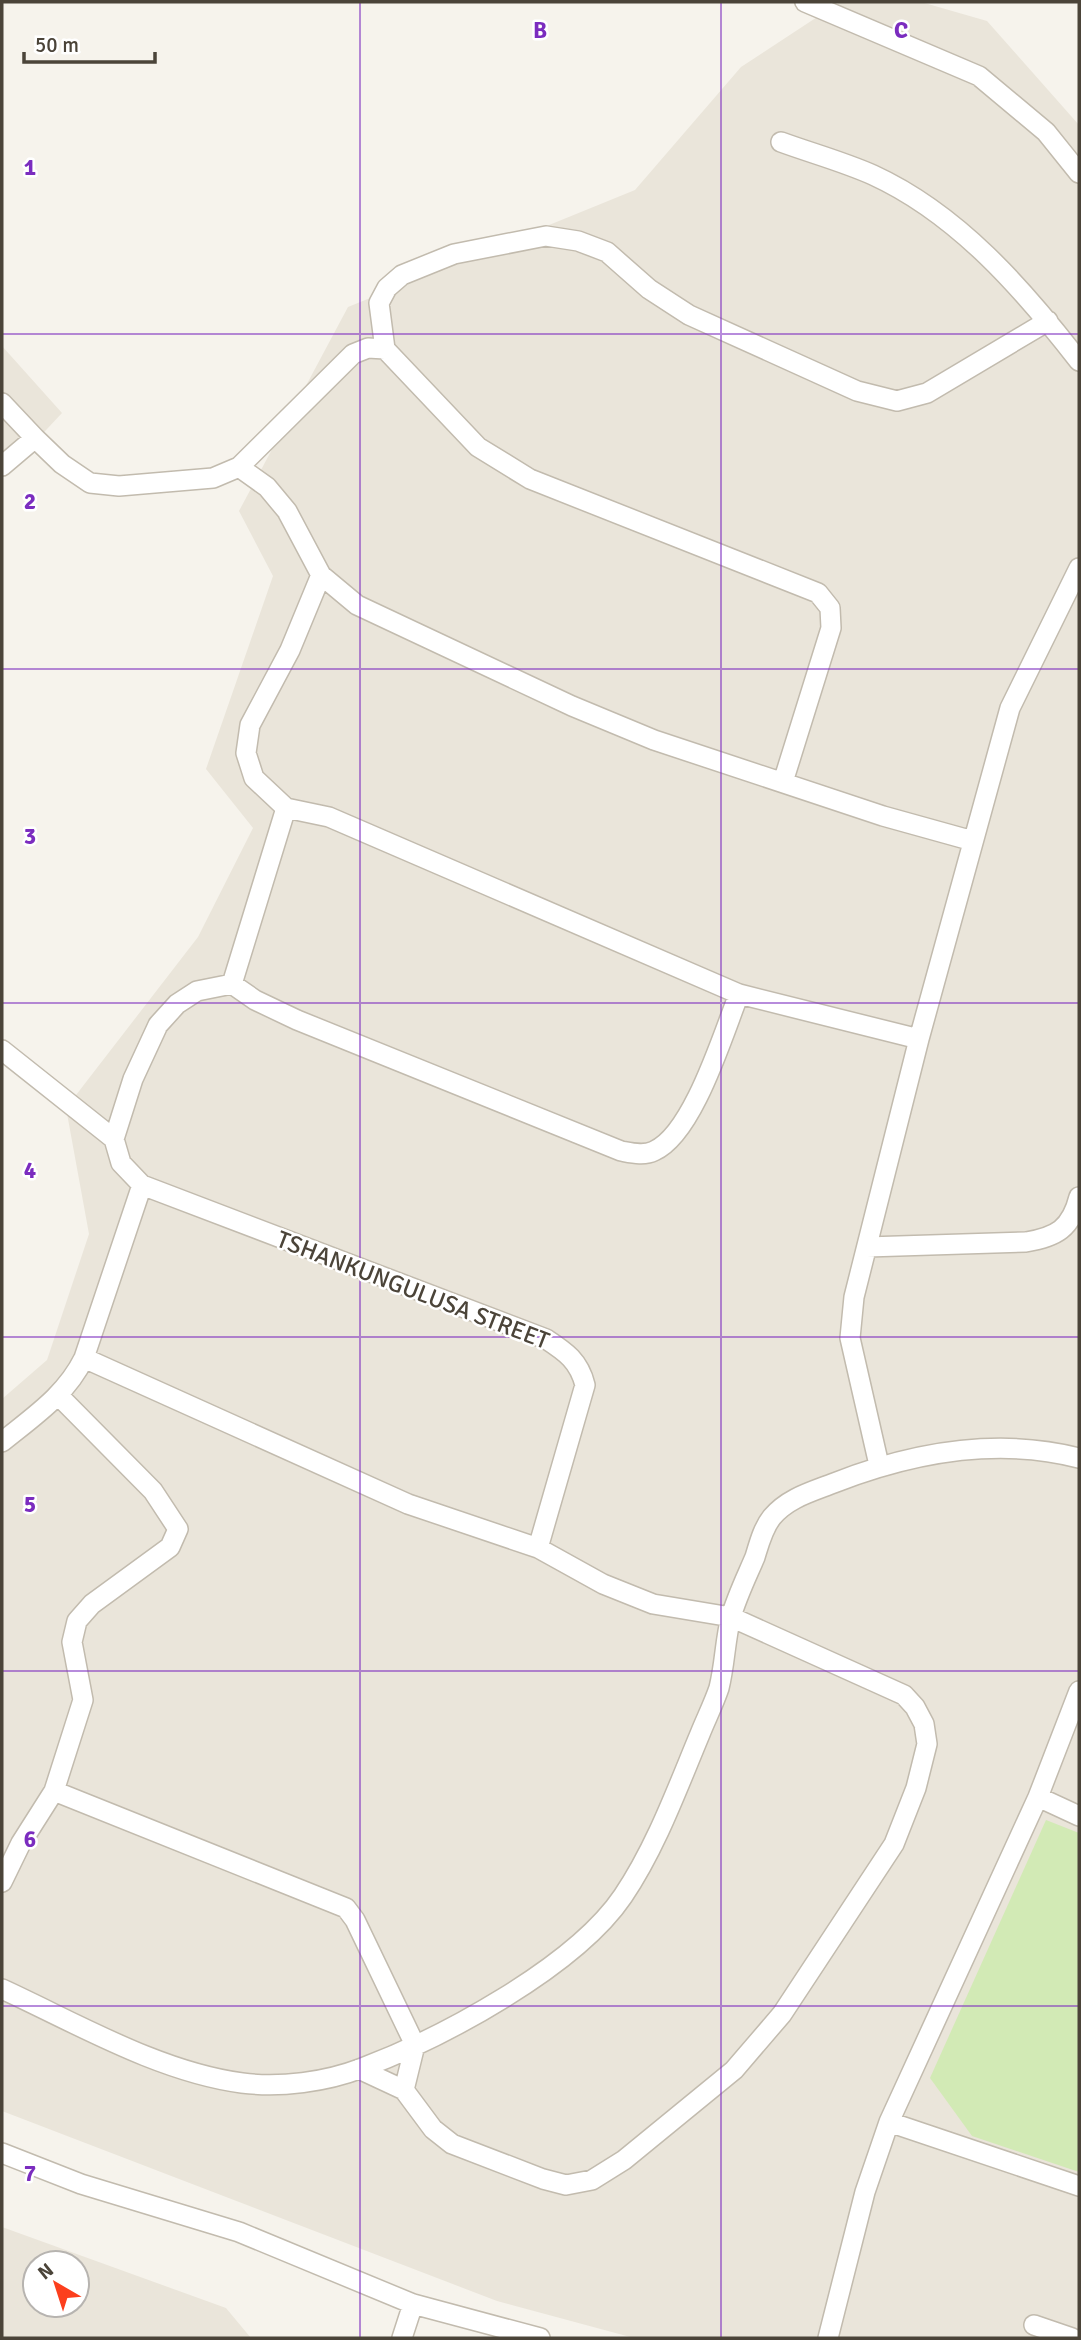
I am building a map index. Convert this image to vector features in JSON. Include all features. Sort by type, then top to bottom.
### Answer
[{"type":"street","points":[[805,2],[979,76],[1046,132],[1079,173]]},
{"type":"street","points":[[781,142],[873,175],[931,209],[1014,281],[1079,361]]},
{"type":"street","points":[[783,782],[831,628],[830,608],[818,593],[530,479],[478,447],[385,349],[379,303],[387,288],[402,275],[454,254],[547,236],[578,241],[607,253],[649,289],[689,315],[857,391],[897,401],[927,393],[1048,321]]},
{"type":"street","points":[[2,403],[62,464],[90,483],[119,486],[213,478],[239,467],[353,354],[368,348],[385,349]]},
{"type":"street","points":[[2,466],[34,438]]},
{"type":"street","points":[[239,467],[267,487],[287,510],[321,575],[357,605],[572,706],[654,740],[883,816],[973,841]]},
{"type":"street","points":[[879,1465],[850,1338],[854,1297],[919,1039],[1010,708],[1079,570]]},
{"type":"street","points":[[321,575],[290,650],[250,725],[247,744],[246,753],[254,778],[286,808],[329,817],[739,995],[919,1039]]},
{"type":"street","points":[[232,984],[286,808]]},
{"type":"street","points":[[2,1442],[60,1396],[74,1378],[84,1357],[142,1185],[121,1163],[114,1139],[122,1107],[158,1025],[177,1004],[197,991],[232,984],[255,1000],[310,1025],[621,1152],[639,1154],[654,1151],[687,1119],[739,995]]},
{"type":"street","points":[[2,1050],[114,1139]]},
{"type":"street","name":"TSHANKUNGULUSA STREET","points":[[142,1185],[546,1339],[567,1352],[580,1367],[584,1385],[538,1548]]},
{"type":"street","points":[[867,1247],[1026,1242],[1049,1238],[1064,1228],[1079,1197]]},
{"type":"street","points":[[84,1357],[408,1504],[538,1548],[603,1584],[653,1604],[731,1617],[904,1695],[915,1707],[924,1724],[927,1744],[916,1788],[894,1844],[782,2014],[734,2070],[624,2160],[592,2180],[566,2185],[543,2179],[452,2144],[433,2129],[404,2090],[359,2069]]},
{"type":"street","points":[[2,1882],[21,1843],[54,1791],[83,1700],[72,1642],[77,1621],[92,1604],[170,1547],[178,1529],[153,1492],[60,1396]]},
{"type":"street","points":[[2,1989],[155,2060],[240,2083],[270,2085],[311,2081],[359,2069],[415,2045],[528,1983],[579,1946],[622,1897],[666,1815],[718,1689],[731,1617],[770,1520],[790,1500],[879,1465],[957,1451],[1007,1448],[1051,1451],[1079,1458]]},
{"type":"street","points":[[828,2338],[864,2192],[889,2122],[1038,1797],[1079,1691]]},
{"type":"street","points":[[54,1791],[346,1908],[355,1920],[415,2045],[404,2090]]},
{"type":"street","points":[[1038,1797],[1079,1816]]},
{"type":"street","points":[[889,2122],[1079,2186]]},
{"type":"street","points":[[2,2153],[81,2184],[239,2232],[413,2304],[540,2338]]},
{"type":"street","points":[[402,2338],[413,2304]]},
{"type":"street","points":[[1034,2325],[1072,2338]]},
{"type":"shaded area","points":[[840,2],[921,2],[987,21],[1079,125],[1079,2338],[634,2338],[497,2301],[2,2111],[2,1399],[47,1360],[89,1234],[66,1108],[198,937],[253,828],[206,769],[273,576],[239,511],[348,307],[635,190],[741,67]]},
{"type":"shaded area","points":[[2,346],[62,413],[2,477]]},
{"type":"shaded area","points":[[2,2227],[63,2249],[21,2249],[21,2319],[91,2319],[91,2259],[226,2308],[251,2338],[2,2338]]},
{"type":"green space","points":[[1046,1820],[1079,1833],[1079,2172],[972,2136],[930,2078]]}]
